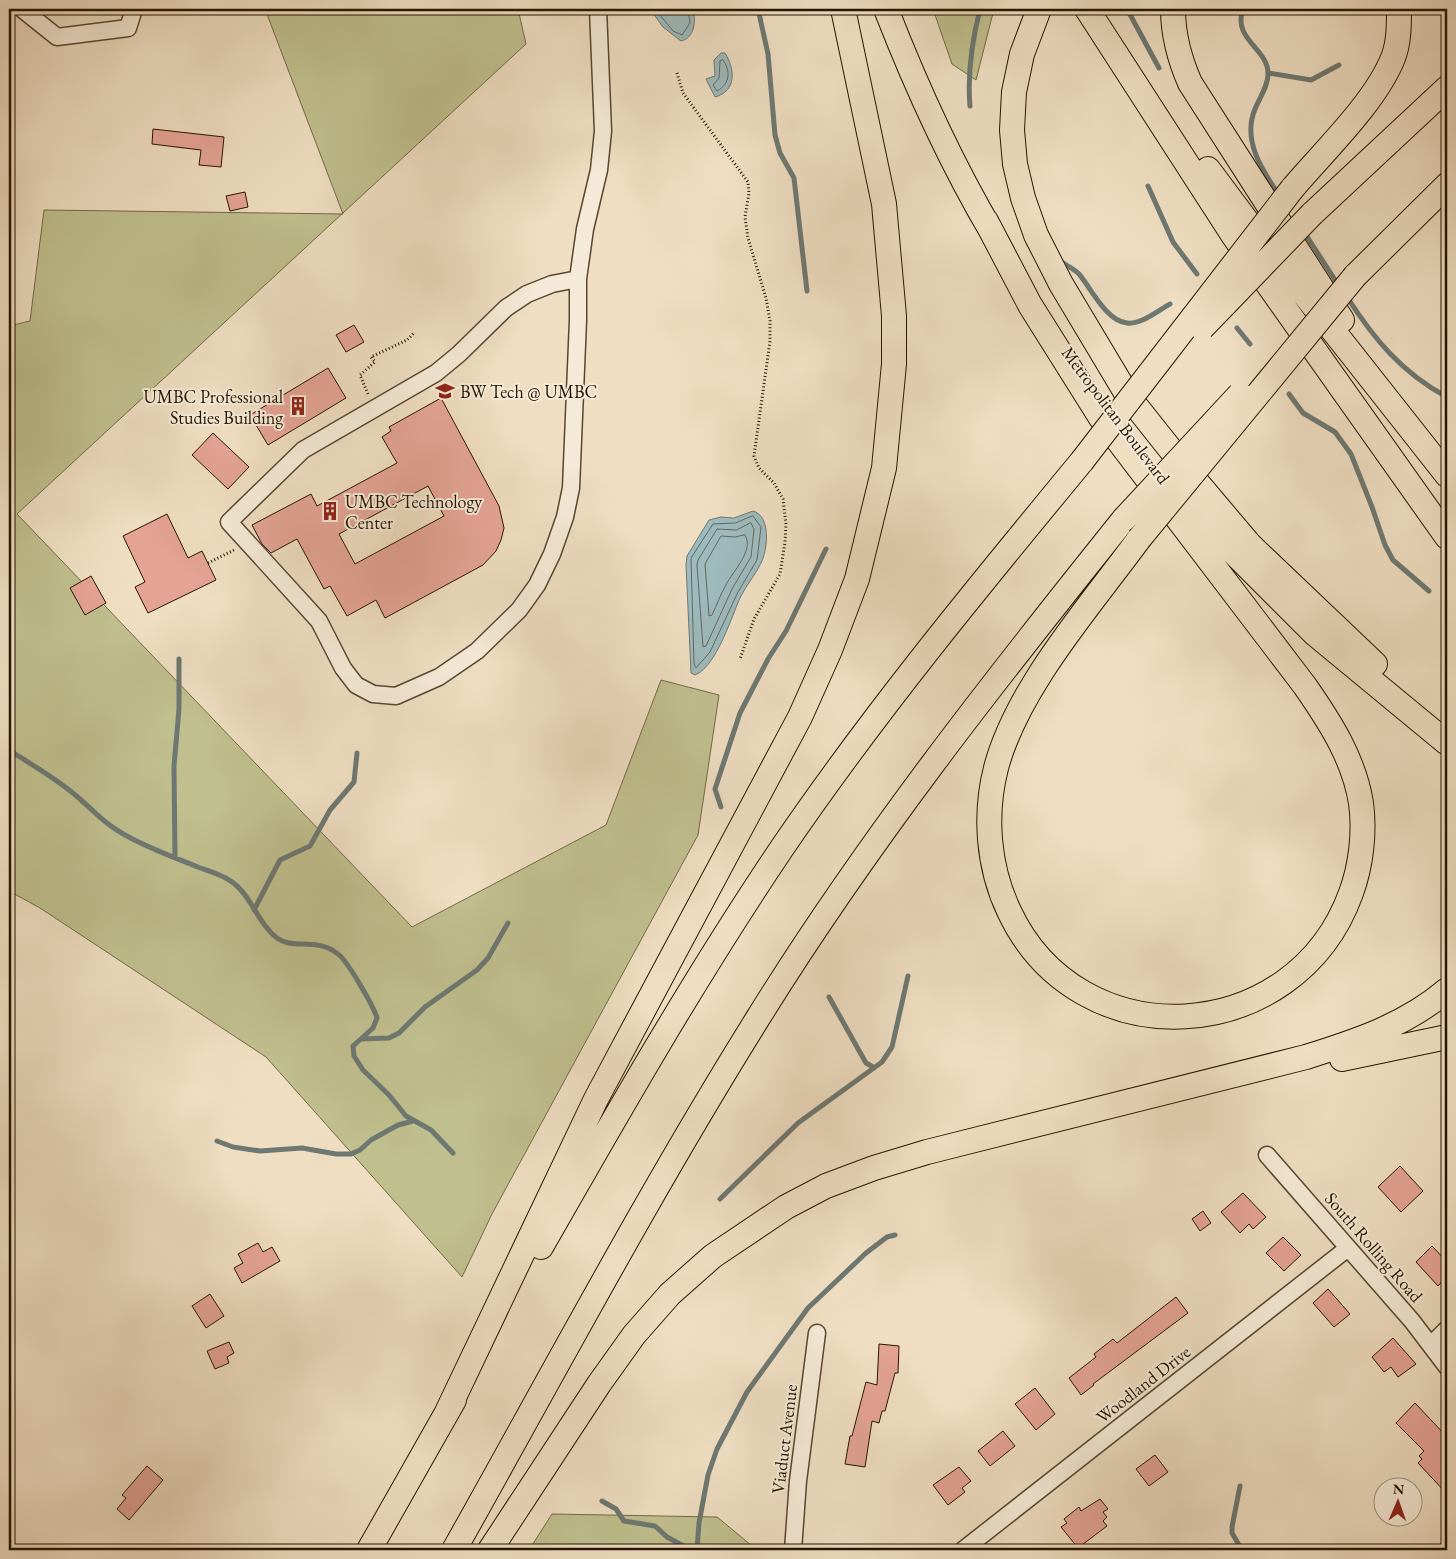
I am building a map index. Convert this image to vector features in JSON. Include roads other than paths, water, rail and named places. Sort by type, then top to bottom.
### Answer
[{"type":"highway","points":[[447,1412],[596,1099],[800,717],[830,650],[857,579],[874,517],[884,468],[894,364],[894,316],[884,204],[843,9]]},
{"type":"highway","name":"Metropolitan Boulevard","points":[[886,9],[909,68],[986,221],[1034,302],[1110,411],[1172,490],[1316,634],[1447,743]]},
{"type":"highway","points":[[1086,9],[1233,235],[1447,538]]},
{"type":"highway","points":[[1092,9],[1248,224],[1447,473]]},
{"type":"highway","points":[[1173,9],[1173,30],[1179,58],[1205,109],[1379,376],[1447,473]]},
{"type":"highway","points":[[370,1550],[628,1095],[704,970],[782,848],[941,632],[1082,461],[1292,189],[1358,112],[1376,87],[1392,58],[1398,33],[1399,9]]},
{"type":"highway","points":[[1035,18],[1022,54],[1014,92],[1012,130],[1015,164],[1023,198],[1036,236],[1065,292],[1128,396],[1250,545],[1328,621],[1447,729]]},
{"type":"highway","points":[[1082,461],[1197,334],[1312,214],[1447,88]]},
{"type":"highway","points":[[454,1550],[686,1138],[774,992],[837,896],[922,775],[993,682],[1124,519],[1182,454],[1355,276],[1447,185]]},
{"type":"highway","points":[[986,221],[1030,305],[1101,418],[1306,686],[1335,730],[1353,770],[1361,804],[1362,844],[1356,881],[1344,915],[1323,946],[1292,977],[1264,997],[1224,1012],[1186,1018],[1153,1016],[1121,1009],[1091,997],[1064,980],[1041,961],[1021,936],[994,873],[990,840],[990,807],[996,769],[1011,729],[1026,699],[1058,648],[1139,539],[1355,276]]},
{"type":"highway","points":[[490,1550],[634,1335],[670,1294],[713,1256],[786,1207],[826,1186],[874,1168],[927,1152],[1306,1057],[1366,1038],[1413,1016],[1447,990]]},
{"type":"highway","points":[[1147,1098],[1447,1037]]},
{"type":"street","points":[[22,9],[57,37],[128,28],[134,9]]},
{"type":"street","points":[[578,279],[552,284],[527,294],[506,308],[459,354],[436,373],[303,450],[229,522],[319,620],[343,668],[356,685],[373,694],[396,696],[439,677],[478,651],[519,610],[537,585],[552,554],[565,517],[571,488],[578,279],[584,229],[599,170],[604,131],[598,16]]},
{"type":"street","name":"South Rolling Road","points":[[1268,1155],[1447,1367]]},
{"type":"street","name":"Woodland Drive","points":[[963,1550],[1348,1248]]},
{"type":"street","points":[[1431,1346],[1447,1329]]},
{"type":"street","name":"Viaduct Avenue","points":[[793,1550],[798,1481],[816,1333]]},
{"type":"water","points":[[650,9],[693,9],[694,23],[692,32],[686,39],[681,41],[663,27]]},
{"type":"water","points":[[721,53],[725,53],[731,66],[732,79],[727,90],[715,97],[706,79],[715,76],[714,60]]},
{"type":"water","points":[[753,511],[763,519],[765,526],[766,542],[763,557],[741,596],[717,652],[703,670],[695,675],[691,673],[687,556],[709,520],[721,517],[734,518]]},
{"type":"waterway","points":[[758,9],[768,54],[775,135],[780,153],[794,178],[807,291]]},
{"type":"waterway","points":[[970,106],[969,81],[971,57],[980,9]]},
{"type":"waterway","points":[[1127,9],[1159,68]]},
{"type":"waterway","points":[[1243,9],[1242,28],[1263,57],[1268,73],[1265,87],[1252,121],[1252,144],[1261,166],[1280,196]]},
{"type":"waterway","points":[[1269,73],[1311,80],[1339,65]]},
{"type":"waterway","points":[[1148,186],[1173,242],[1197,274]]},
{"type":"waterway","points":[[1304,232],[1339,286]]},
{"type":"waterway","points":[[1063,263],[1079,274],[1100,303],[1119,321],[1127,323],[1138,322],[1170,304]]},
{"type":"waterway","points":[[1347,297],[1390,354],[1416,377],[1447,397]]},
{"type":"waterway","points":[[1237,328],[1250,344]]},
{"type":"waterway","points":[[1289,394],[1303,413],[1335,432],[1351,454],[1385,545],[1393,560],[1429,591]]},
{"type":"waterway","points":[[721,807],[715,789],[740,713],[768,659],[786,631],[826,549]]},
{"type":"waterway","points":[[175,858],[174,766],[179,709],[179,659]]},
{"type":"waterway","points":[[9,750],[65,786],[101,819],[118,831],[152,848],[229,880],[243,892],[264,924],[277,938],[290,943],[322,946],[338,954],[360,984],[377,1018],[373,1028],[353,1046],[354,1056],[363,1070],[389,1095],[406,1116],[431,1130],[453,1153]]},
{"type":"waterway","points":[[254,910],[280,860],[310,846],[330,810],[354,782],[357,753]]},
{"type":"waterway","points":[[361,1039],[389,1038],[399,1033],[425,1007],[477,970],[488,958],[508,923]]},
{"type":"waterway","points":[[720,1199],[798,1123],[882,1062],[892,1047],[908,976]]},
{"type":"waterway","points":[[829,997],[866,1063],[873,1067]]},
{"type":"waterway","points":[[217,1141],[233,1147],[260,1151],[302,1148],[336,1154],[351,1154],[398,1125],[413,1121]]},
{"type":"waterway","points":[[697,1550],[699,1523],[708,1475],[717,1449],[747,1392],[808,1308],[866,1253],[887,1237],[895,1235]]},
{"type":"waterway","points":[[1240,1486],[1232,1533],[1242,1550]]},
{"type":"waterway","points":[[602,1501],[616,1509],[624,1521],[655,1526],[667,1537],[691,1550]]},
{"type":"place","name":"BW Tech @ UMBC","points":[[445,391]]},
{"type":"place","name":"UMBC Professional Studies Building","points":[[298,406]]},
{"type":"place","name":"UMBC Technology Center","points":[[330,511]]}]
